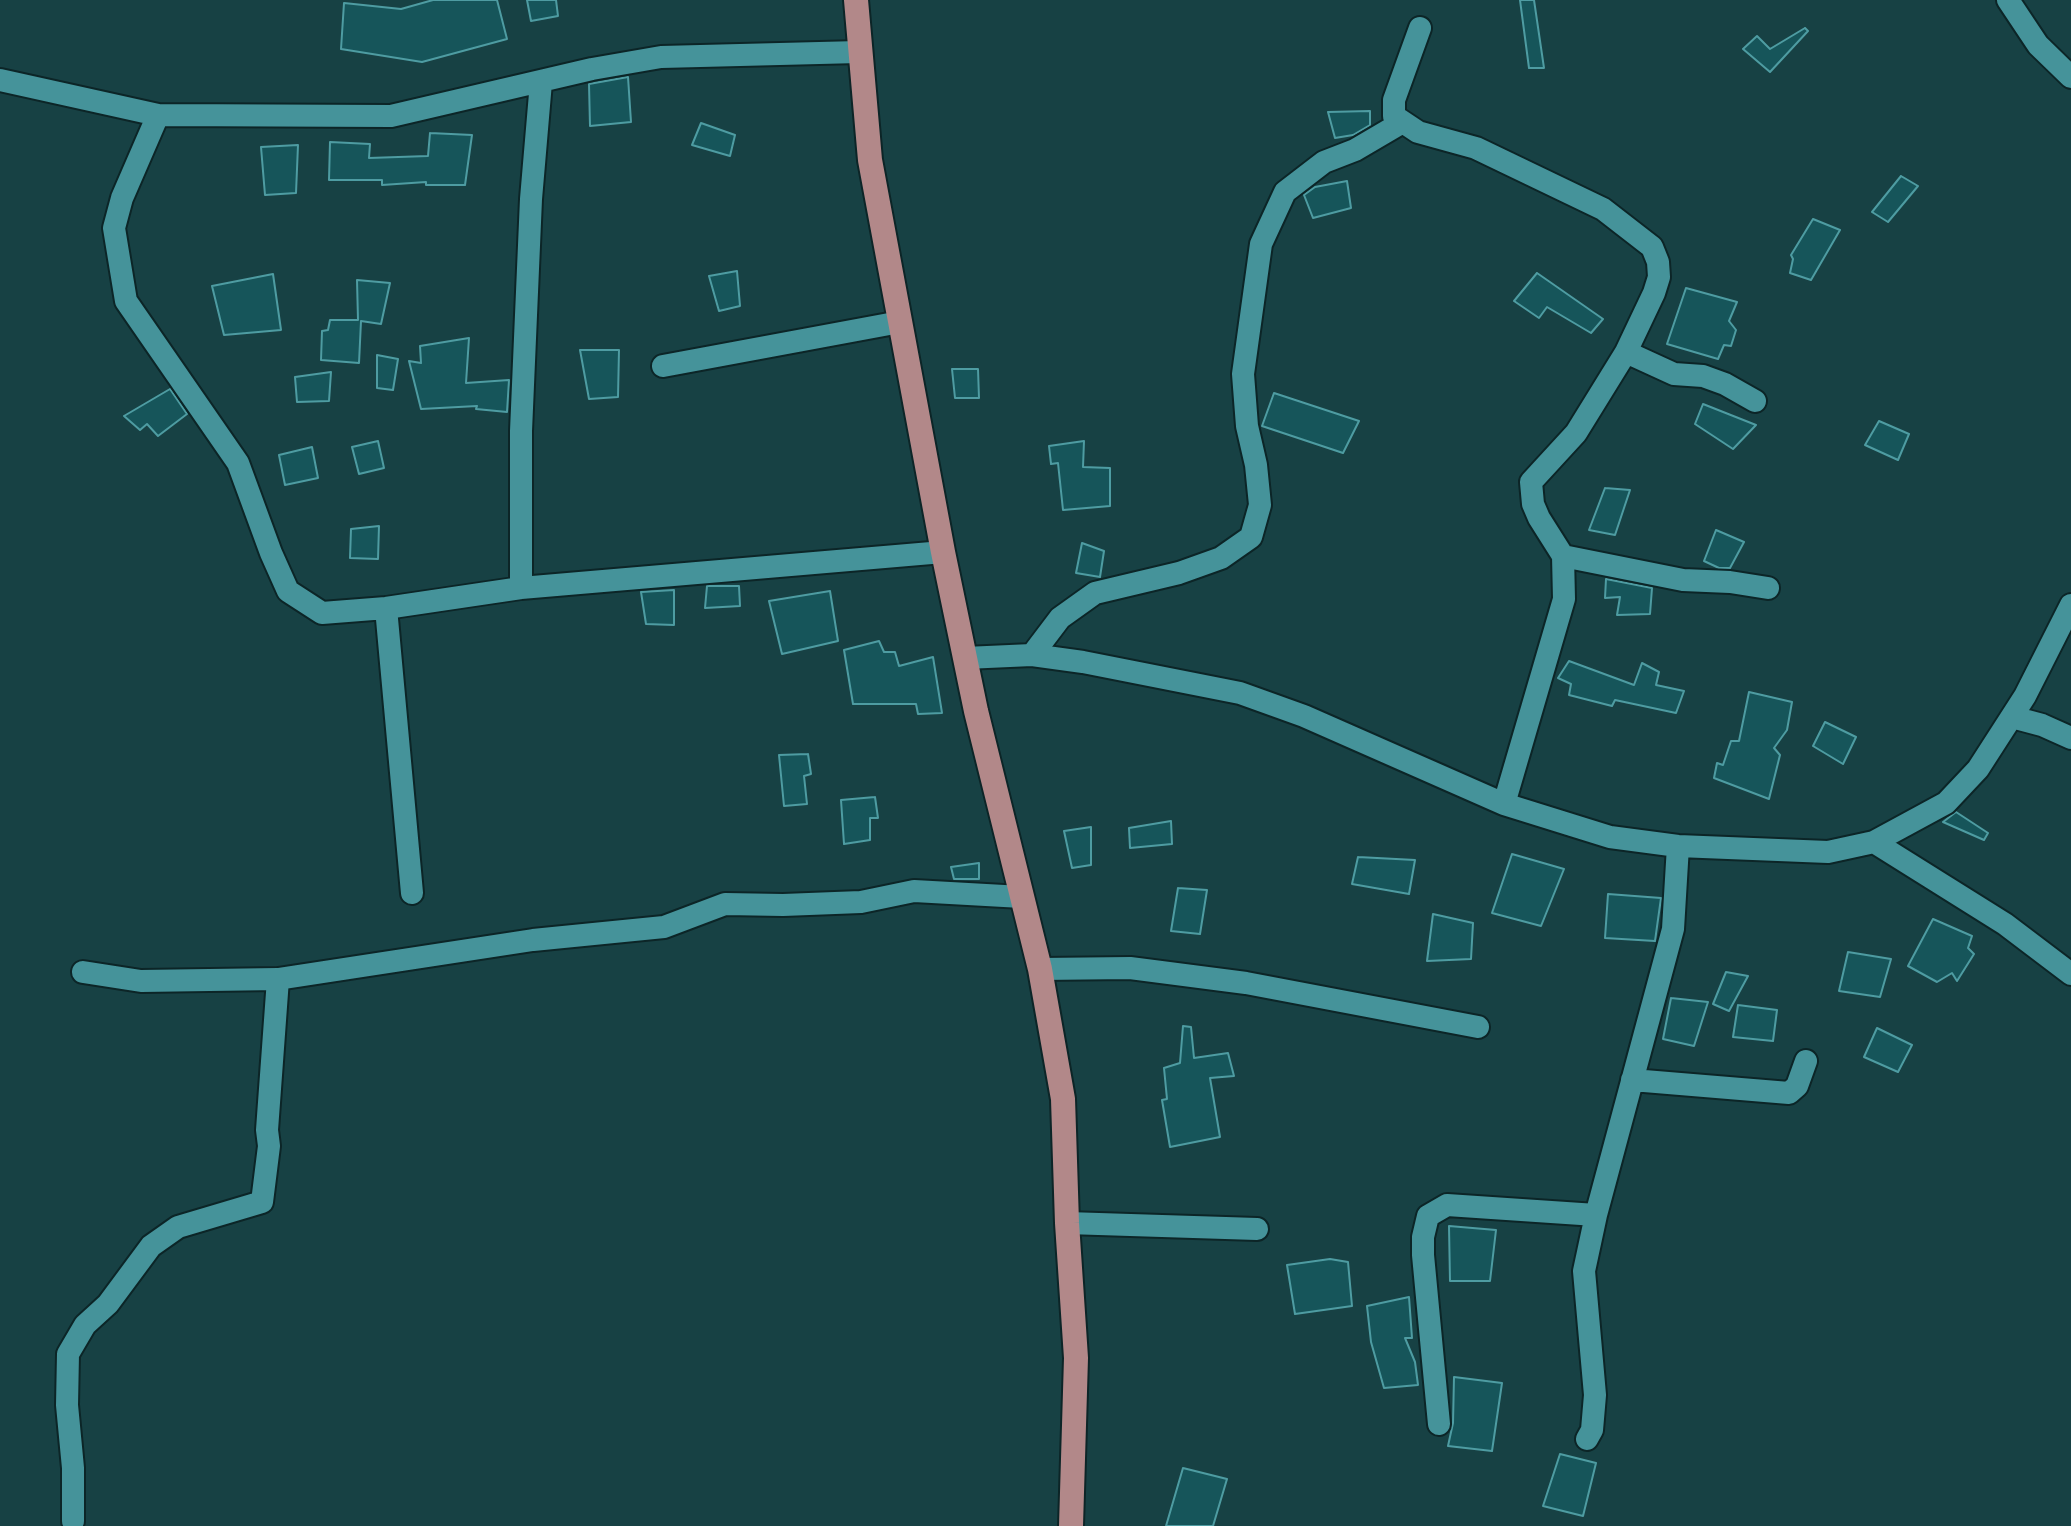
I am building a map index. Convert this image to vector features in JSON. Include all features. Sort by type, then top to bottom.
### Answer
[{"type":"main road","points":[[856,0],[870,160],[943,552],[965,658],[1040,969],[1063,1099],[1076,1358],[1071,1526]]},
{"type":"street","points":[[2008,0],[2038,45],[2071,77]]},
{"type":"street","points":[[1420,28],[1394,100],[1394,116],[1401,123],[1418,132],[1476,148],[1603,209],[1652,247],[1658,262],[1659,277],[1626,352],[1576,433],[1531,482],[1533,504],[1539,518],[1563,556],[1564,599],[1504,804]]},
{"type":"street","points":[[0,80],[158,115],[391,116],[592,69],[661,57],[859,52]]},
{"type":"street","points":[[521,588],[522,400],[531,199],[541,82]]},
{"type":"street","points":[[158,115],[122,198],[114,228],[126,301],[238,463],[288,591],[322,613],[386,608],[521,588],[943,552]]},
{"type":"street","points":[[1032,655],[1060,618],[1095,593],[1179,573],[1221,558],[1251,537],[1260,505],[1256,465],[1247,426],[1243,374],[1261,244],[1285,192],[1324,162],[1355,150],[1401,123]]},
{"type":"street","points":[[663,366],[900,322]]},
{"type":"street","points":[[1626,352],[1674,374],[1703,376],[1725,384],[1755,401]]},
{"type":"street","points":[[1563,556],[1683,580],[1730,582],[1768,588]]},
{"type":"street","points":[[965,658],[1032,655],[1240,693],[1304,716],[1504,804],[1610,837],[1678,846],[1828,852],[1874,842],[1946,803],[1978,769],[2012,717],[2071,605]]},
{"type":"street","points":[[386,608],[412,893]]},
{"type":"street","points":[[2012,717],[2042,725],[2071,738]]},
{"type":"street","points":[[1874,842],[2005,924],[2071,974]]},
{"type":"street","points":[[1587,1439],[1592,1430],[1595,1395],[1584,1271],[1596,1215],[1673,929],[1678,846]]},
{"type":"street","points":[[83,972],[141,981],[278,979],[533,940],[664,927],[725,904],[861,902],[914,891],[1022,897]]},
{"type":"street","points":[[1040,969],[1130,968],[1246,983],[1478,1027]]},
{"type":"street","points":[[73,1521],[73,1468],[67,1405],[68,1354],[85,1325],[108,1304],[151,1246],[178,1227],[262,1202],[269,1146],[267,1130],[278,979]]},
{"type":"street","points":[[1632,1080],[1789,1093],[1797,1086],[1806,1061]]},
{"type":"street","points":[[1439,1424],[1423,1255],[1428,1216],[1447,1205],[1596,1215]]},
{"type":"street","points":[[1067,1223],[1257,1229]]},
{"type":"building","points":[[433,0],[497,0],[507,39],[422,62],[341,49],[344,3],[401,9]]},
{"type":"building","points":[[527,0],[556,0],[558,16],[531,21]]},
{"type":"building","points":[[1520,0],[1534,0],[1544,68],[1529,68]]},
{"type":"building","points":[[1805,28],[1808,31],[1770,72],[1743,49],[1757,36],[1770,49]]},
{"type":"building","points":[[628,77],[631,122],[590,126],[589,84]]},
{"type":"building","points":[[1370,111],[1370,125],[1353,135],[1335,138],[1328,112]]},
{"type":"building","points":[[701,123],[735,135],[730,156],[692,145]]},
{"type":"building","points":[[430,133],[472,135],[465,185],[426,185],[426,182],[382,185],[382,180],[329,180],[330,142],[370,144],[369,158],[428,156]]},
{"type":"building","points":[[298,145],[296,193],[265,195],[261,147]]},
{"type":"building","points":[[1901,176],[1918,186],[1888,222],[1872,212]]},
{"type":"building","points":[[1347,181],[1351,208],[1313,218],[1304,195],[1315,187]]},
{"type":"building","points":[[1813,219],[1840,230],[1811,280],[1790,273],[1791,255]]},
{"type":"building","points":[[737,271],[740,306],[719,311],[709,276]]},
{"type":"building","points":[[1537,273],[1603,319],[1591,333],[1547,307],[1539,318],[1514,301]]},
{"type":"building","points":[[273,274],[281,330],[224,335],[212,286]]},
{"type":"building","points":[[357,280],[390,283],[381,324],[361,321],[359,363],[321,360],[322,331],[328,330],[330,320],[358,320]]},
{"type":"building","points":[[1686,288],[1737,302],[1729,321],[1736,330],[1731,346],[1724,345],[1718,359],[1667,344]]},
{"type":"building","points":[[469,338],[466,383],[509,380],[507,412],[476,409],[477,406],[421,409],[409,361],[421,363],[420,346]]},
{"type":"building","points":[[580,350],[619,350],[618,397],[589,399]]},
{"type":"building","points":[[377,355],[398,359],[393,390],[377,388]]},
{"type":"building","points":[[952,369],[978,369],[979,398],[955,398]]},
{"type":"building","points":[[331,372],[329,401],[297,402],[295,377]]},
{"type":"building","points":[[170,389],[187,414],[158,436],[147,424],[140,430],[124,416]]},
{"type":"building","points":[[1274,393],[1359,421],[1343,453],[1262,426]]},
{"type":"building","points":[[1703,404],[1756,425],[1733,449],[1695,424]]},
{"type":"building","points":[[1879,421],[1909,434],[1898,460],[1865,445]]},
{"type":"building","points":[[378,441],[384,468],[359,474],[352,447]]},
{"type":"building","points":[[1084,441],[1083,467],[1110,468],[1110,506],[1063,510],[1058,463],[1051,464],[1049,446]]},
{"type":"building","points":[[312,447],[318,478],[285,485],[279,455]]},
{"type":"building","points":[[1605,488],[1630,490],[1615,535],[1589,530]]},
{"type":"building","points":[[379,526],[378,559],[350,558],[351,529]]},
{"type":"building","points":[[1716,530],[1744,542],[1730,568],[1719,568],[1704,561]]},
{"type":"building","points":[[1082,543],[1104,551],[1100,577],[1076,573]]},
{"type":"building","points":[[1606,579],[1652,588],[1650,614],[1617,615],[1620,597],[1605,598]]},
{"type":"building","points":[[707,586],[739,586],[740,606],[705,608]]},
{"type":"building","points":[[674,590],[674,625],[646,624],[641,592]]},
{"type":"building","points":[[830,591],[838,641],[782,654],[769,601]]},
{"type":"building","points":[[879,641],[884,652],[895,652],[899,666],[933,657],[942,713],[918,714],[916,704],[853,704],[844,650]]},
{"type":"building","points":[[1569,661],[1634,685],[1642,663],[1659,672],[1656,685],[1684,691],[1676,713],[1615,700],[1612,706],[1569,695],[1571,684],[1558,678]]},
{"type":"building","points":[[1749,692],[1792,702],[1787,730],[1774,748],[1780,755],[1769,799],[1714,778],[1717,763],[1723,765],[1731,741],[1739,741]]},
{"type":"building","points":[[1825,722],[1856,737],[1843,764],[1813,746]]},
{"type":"building","points":[[808,754],[811,774],[804,776],[807,804],[784,806],[779,755]]},
{"type":"building","points":[[875,797],[878,818],[870,818],[870,840],[844,844],[841,800]]},
{"type":"building","points":[[1956,812],[1988,833],[1984,840],[1943,822]]},
{"type":"building","points":[[1171,821],[1172,844],[1130,848],[1129,828]]},
{"type":"building","points":[[1091,827],[1091,865],[1072,868],[1064,831]]},
{"type":"building","points":[[1512,854],[1564,869],[1541,926],[1492,913]]},
{"type":"building","points":[[1358,857],[1415,860],[1409,894],[1352,884]]},
{"type":"building","points":[[979,863],[979,879],[954,879],[951,867]]},
{"type":"building","points":[[1178,888],[1207,890],[1200,934],[1171,931]]},
{"type":"building","points":[[1608,894],[1661,898],[1655,941],[1605,938]]},
{"type":"building","points":[[1433,914],[1473,923],[1471,959],[1427,961]]},
{"type":"building","points":[[1933,919],[1972,936],[1968,948],[1974,954],[1957,981],[1952,973],[1937,982],[1908,966]]},
{"type":"building","points":[[1848,952],[1891,959],[1880,997],[1839,991]]},
{"type":"building","points":[[1726,972],[1748,976],[1729,1011],[1713,1004]]},
{"type":"building","points":[[1671,998],[1708,1002],[1694,1046],[1663,1039]]},
{"type":"building","points":[[1738,1005],[1777,1010],[1773,1041],[1733,1037]]},
{"type":"building","points":[[1183,1026],[1191,1027],[1194,1058],[1228,1053],[1234,1076],[1210,1078],[1220,1137],[1170,1147],[1162,1100],[1167,1099],[1164,1068],[1180,1063]]},
{"type":"building","points":[[1877,1028],[1912,1045],[1898,1072],[1864,1057]]},
{"type":"building","points":[[1449,1226],[1496,1230],[1490,1281],[1450,1281]]},
{"type":"building","points":[[1330,1259],[1348,1262],[1352,1306],[1295,1314],[1287,1265]]},
{"type":"building","points":[[1409,1297],[1412,1338],[1405,1338],[1415,1362],[1418,1385],[1384,1388],[1371,1342],[1367,1306]]},
{"type":"building","points":[[1454,1377],[1502,1383],[1492,1451],[1448,1446],[1453,1423]]},
{"type":"building","points":[[1560,1454],[1596,1463],[1583,1516],[1543,1506]]},
{"type":"building","points":[[1183,1468],[1227,1479],[1213,1526],[1166,1526]]}]
